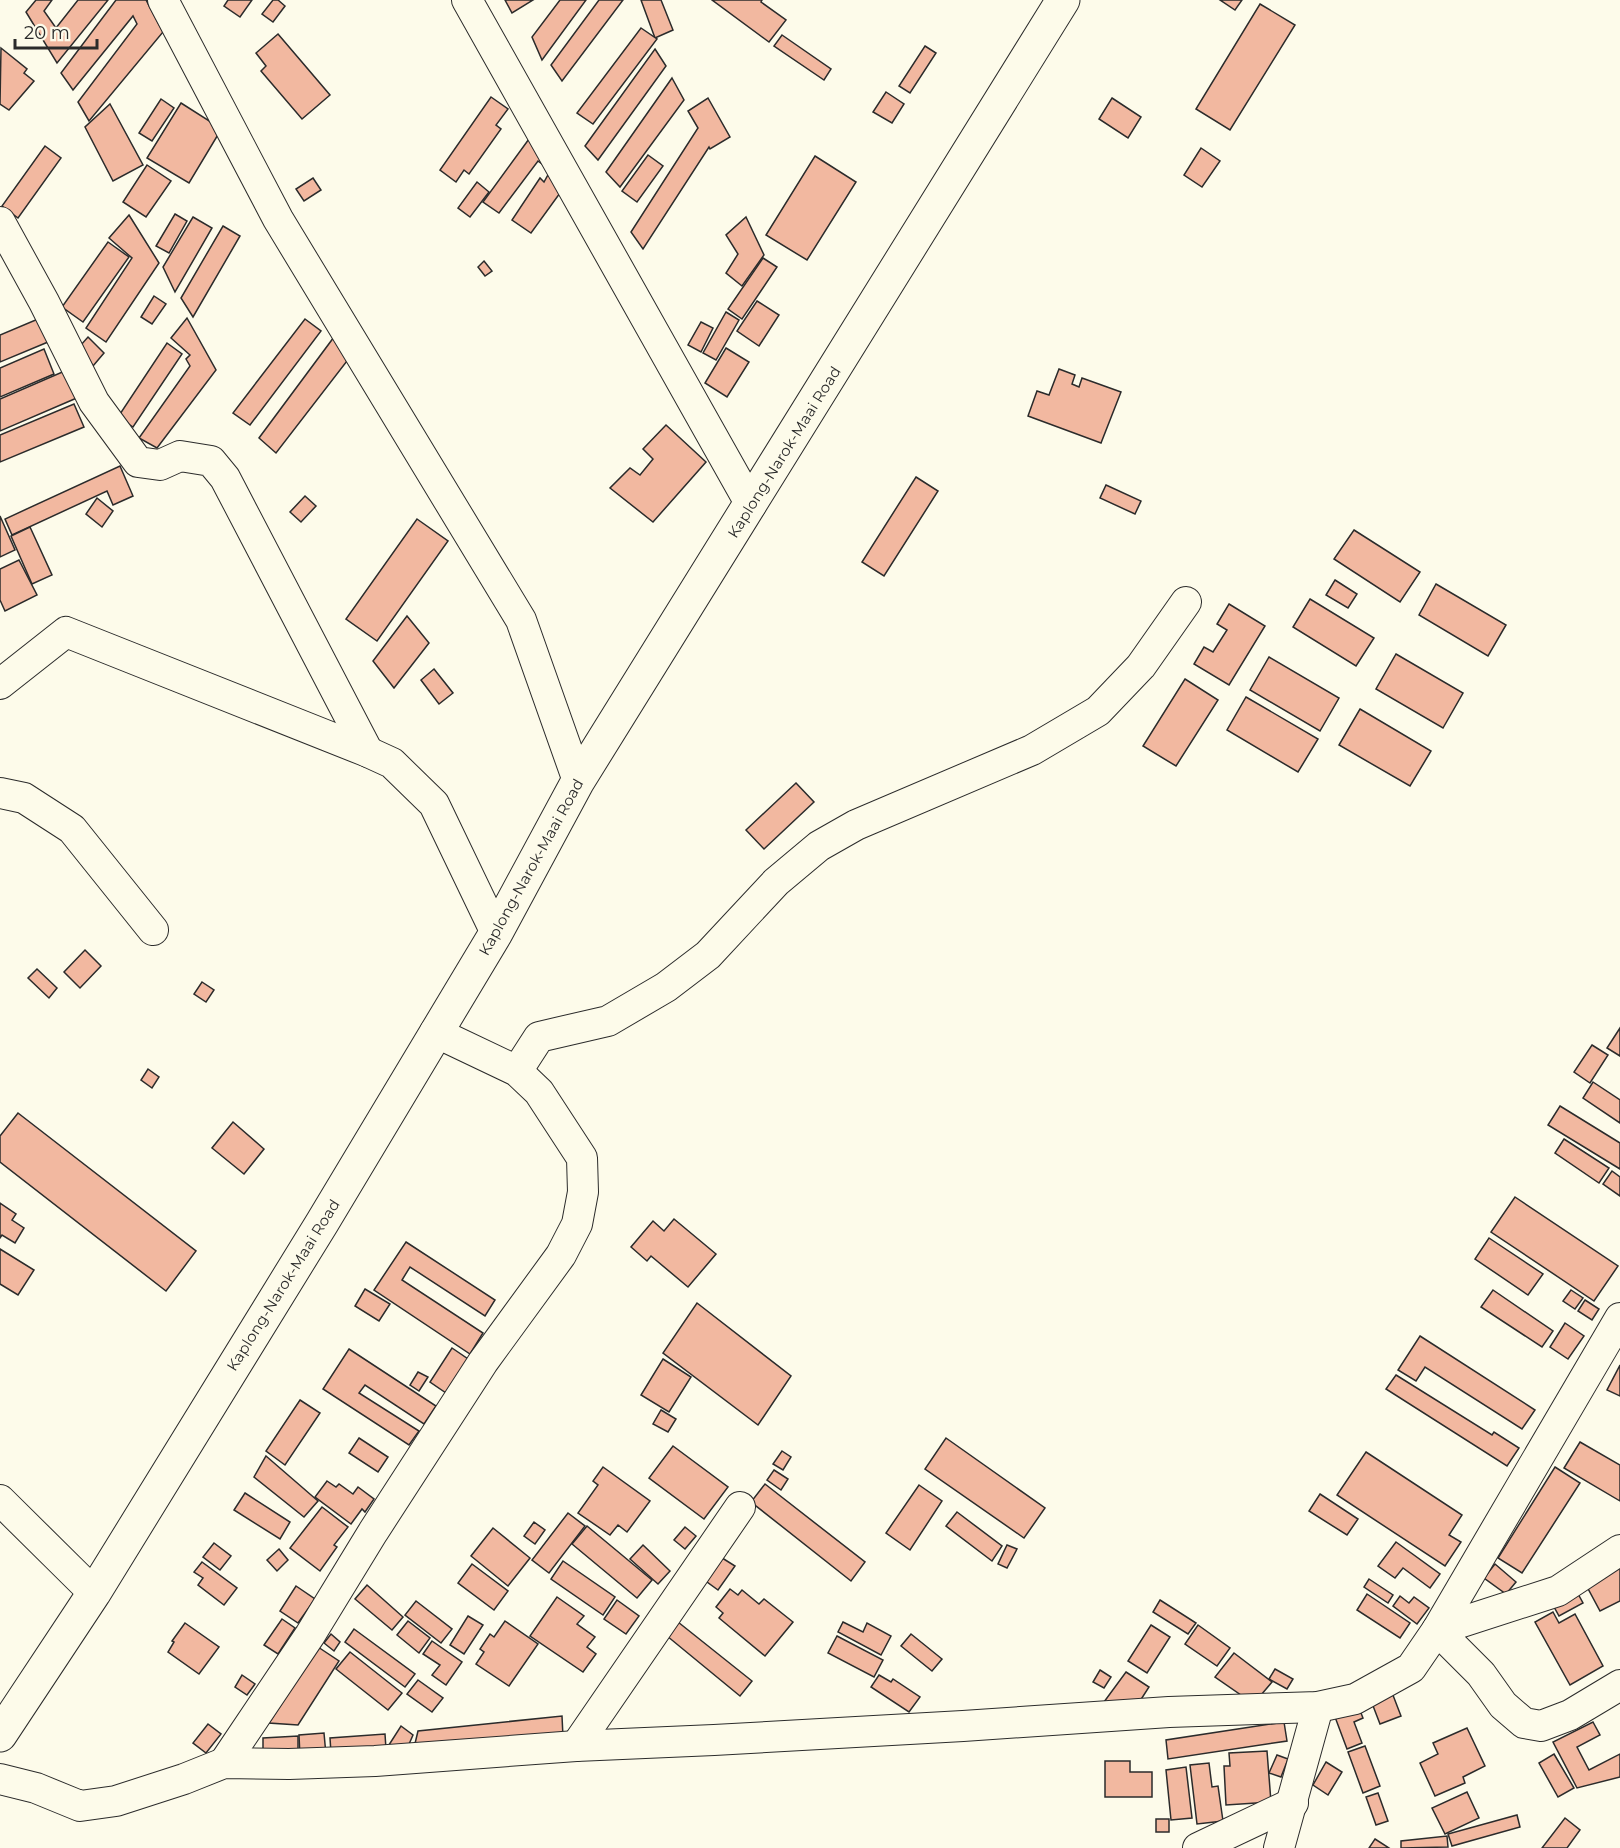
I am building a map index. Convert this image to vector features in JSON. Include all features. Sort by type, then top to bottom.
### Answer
[{"type":"highway","name":"Kaplong-Narok-Maai Road","points":[[0,1735],[94,1593],[322,1222],[496,933],[578,781],[1063,0]]},
{"type":"street","points":[[163,0],[278,219],[521,620],[578,781]]},
{"type":"street","points":[[467,0],[751,505]]},
{"type":"street","points":[[0,222],[94,402],[138,462],[160,465],[180,456],[201,459],[211,461],[225,478],[368,752]]},
{"type":"street","points":[[517,1071],[539,1037],[608,1021],[666,987],[708,955],[776,882],[819,846],[856,825],[1032,750],[1098,711],[1142,666],[1186,602]]},
{"type":"street","points":[[0,684],[66,632],[392,763],[434,804],[496,933]]},
{"type":"street","points":[[0,793],[24,798],[72,829],[153,930]]},
{"type":"street","points":[[225,1762],[310,1635],[373,1532],[477,1371],[561,1255],[576,1224],[583,1192],[582,1158],[539,1092],[517,1071],[435,1032]]},
{"type":"street","points":[[0,1779],[36,1788],[80,1806],[116,1801],[184,1779],[225,1762],[289,1764],[375,1761],[576,1746],[963,1726],[1169,1712],[1317,1707],[1355,1699],[1411,1668],[1437,1630],[1620,1318]]},
{"type":"street","points":[[0,1500],[94,1593]]},
{"type":"street","points":[[576,1746],[740,1507]]},
{"type":"street","points":[[1437,1630],[1558,1591],[1620,1550]]},
{"type":"street","points":[[1437,1630],[1481,1674],[1503,1705],[1524,1723],[1541,1726],[1570,1715],[1620,1685]]},
{"type":"street","points":[[1279,1848],[1293,1803],[1317,1707]]},
{"type":"street","points":[[1197,1848],[1293,1803]]},
{"type":"building","points":[[36,0],[52,0],[44,11],[56,28],[78,0],[108,0],[57,63],[26,12]]},
{"type":"building","points":[[116,0],[146,0],[163,32],[89,121],[78,102],[137,24],[133,16],[73,90],[61,73]]},
{"type":"building","points":[[228,0],[252,0],[240,17],[224,6]]},
{"type":"building","points":[[273,0],[278,0],[285,6],[273,22],[262,14]]},
{"type":"building","points":[[505,0],[533,0],[512,13]]},
{"type":"building","points":[[560,0],[586,0],[542,60],[532,37]]},
{"type":"building","points":[[599,0],[623,0],[562,81],[551,65]]},
{"type":"building","points":[[641,0],[661,0],[673,30],[655,38]]},
{"type":"building","points":[[712,0],[762,0],[761,2],[786,20],[769,42]]},
{"type":"building","points":[[1220,0],[1242,0],[1235,10]]},
{"type":"building","points":[[1260,4],[1295,25],[1230,130],[1196,109]]},
{"type":"building","points":[[641,28],[657,39],[593,124],[577,113]]},
{"type":"building","points":[[278,34],[330,95],[302,119],[261,71],[266,66],[256,53]]},
{"type":"building","points":[[782,35],[831,69],[824,80],[774,46]]},
{"type":"building","points":[[925,46],[936,53],[910,93],[899,86]]},
{"type":"building","points":[[1,48],[27,69],[24,73],[34,81],[9,110],[0,104]]},
{"type":"building","points":[[655,49],[666,66],[598,160],[585,146]]},
{"type":"building","points":[[672,78],[684,100],[620,187],[606,172]]},
{"type":"building","points":[[886,92],[904,104],[892,123],[873,112]]},
{"type":"building","points":[[491,97],[508,109],[496,125],[501,129],[469,174],[464,170],[456,182],[440,170]]},
{"type":"building","points":[[708,98],[730,137],[710,149],[709,147],[643,249],[631,232],[698,128],[688,111]]},
{"type":"building","points":[[1112,98],[1141,117],[1128,138],[1099,119]]},
{"type":"building","points":[[161,99],[174,108],[152,141],[139,133]]},
{"type":"building","points":[[181,103],[211,122],[219,133],[189,183],[147,158]]},
{"type":"building","points":[[110,104],[143,165],[113,181],[85,127]]},
{"type":"building","points":[[537,128],[550,153],[542,164],[538,161],[499,213],[483,202]]},
{"type":"building","points":[[45,146],[61,158],[18,218],[2,206]]},
{"type":"building","points":[[1201,148],[1220,161],[1202,187],[1184,175]]},
{"type":"building","points":[[648,155],[663,166],[637,202],[622,191]]},
{"type":"building","points":[[815,156],[856,182],[807,260],[766,235]]},
{"type":"building","points":[[555,162],[568,182],[531,233],[512,220],[540,178],[544,182]]},
{"type":"building","points":[[147,165],[171,181],[146,217],[123,202]]},
{"type":"building","points":[[313,178],[321,190],[304,201],[296,189]]},
{"type":"building","points":[[477,182],[489,192],[470,217],[458,208]]},
{"type":"building","points":[[175,214],[187,221],[169,253],[156,246]]},
{"type":"building","points":[[129,215],[159,263],[106,342],[86,328],[132,258],[109,238]]},
{"type":"building","points":[[193,217],[212,228],[175,292],[163,267]]},
{"type":"building","points":[[746,217],[764,255],[742,286],[726,273],[738,254],[726,235]]},
{"type":"building","points":[[223,226],[240,236],[193,317],[181,298]]},
{"type":"building","points":[[108,242],[129,257],[83,322],[62,307]]},
{"type":"building","points":[[763,258],[777,267],[742,319],[728,309]]},
{"type":"building","points":[[484,261],[492,271],[485,276],[478,267]]},
{"type":"building","points":[[154,296],[166,304],[152,324],[141,317]]},
{"type":"building","points":[[757,301],[779,315],[759,346],[737,331]]},
{"type":"building","points":[[726,312],[739,320],[716,360],[703,353]]},
{"type":"building","points":[[187,318],[216,370],[157,448],[139,438],[190,366],[186,359],[190,355],[171,338]]},
{"type":"building","points":[[38,319],[48,342],[0,362],[0,335]]},
{"type":"building","points":[[305,319],[321,331],[250,425],[233,413]]},
{"type":"building","points":[[701,322],[713,328],[701,352],[688,345]]},
{"type":"building","points":[[88,337],[104,353],[93,366],[80,346]]},
{"type":"building","points":[[334,337],[347,361],[276,453],[259,438]]},
{"type":"building","points":[[167,343],[182,354],[133,427],[118,417]]},
{"type":"building","points":[[726,348],[749,362],[727,397],[705,383]]},
{"type":"building","points":[[44,349],[54,374],[0,397],[0,368]]},
{"type":"building","points":[[1059,369],[1075,375],[1072,384],[1079,387],[1082,378],[1121,392],[1101,443],[1028,416],[1037,391],[1049,395]]},
{"type":"building","points":[[67,370],[79,397],[0,431],[0,399]]},
{"type":"building","points":[[74,404],[84,427],[0,462],[0,435]]},
{"type":"building","points":[[666,425],[706,462],[653,522],[610,488],[630,468],[640,475],[653,459],[643,449]]},
{"type":"building","points":[[120,466],[133,496],[113,505],[107,491],[12,535],[5,519]]},
{"type":"building","points":[[916,477],[938,491],[884,576],[862,562]]},
{"type":"building","points":[[1106,485],[1141,501],[1135,514],[1100,498]]},
{"type":"building","points":[[305,496],[316,506],[301,522],[290,512]]},
{"type":"building","points":[[97,498],[113,511],[102,527],[86,514]]},
{"type":"building","points":[[0,516],[15,550],[0,557]]},
{"type":"building","points":[[417,519],[448,541],[377,641],[346,619]]},
{"type":"building","points":[[30,527],[52,575],[32,584],[11,536]]},
{"type":"building","points":[[1354,530],[1420,572],[1400,602],[1334,559]]},
{"type":"building","points":[[19,560],[37,595],[5,611],[0,600],[0,569]]},
{"type":"building","points":[[1335,580],[1357,594],[1348,608],[1326,595]]},
{"type":"building","points":[[1436,584],[1506,625],[1488,656],[1419,615]]},
{"type":"building","points":[[1310,599],[1374,638],[1356,666],[1293,627]]},
{"type":"building","points":[[1229,604],[1265,626],[1229,685],[1194,664],[1204,647],[1213,652],[1227,630],[1217,624]]},
{"type":"building","points":[[407,616],[429,643],[394,688],[373,661]]},
{"type":"building","points":[[1396,654],[1463,693],[1443,728],[1376,689]]},
{"type":"building","points":[[1269,657],[1339,698],[1320,731],[1250,690]]},
{"type":"building","points":[[434,669],[453,693],[439,704],[421,680]]},
{"type":"building","points":[[1185,679],[1218,700],[1176,766],[1143,746]]},
{"type":"building","points":[[1246,697],[1318,739],[1298,772],[1227,730]]},
{"type":"building","points":[[1360,709],[1431,751],[1410,786],[1339,745]]},
{"type":"building","points":[[796,783],[814,802],[764,849],[746,830]]},
{"type":"building","points":[[85,950],[101,966],[80,988],[64,972]]},
{"type":"building","points":[[37,969],[57,988],[49,998],[28,978]]},
{"type":"building","points":[[202,982],[214,990],[206,1002],[194,994]]},
{"type":"building","points":[[1620,1028],[1620,1056],[1607,1048]]},
{"type":"building","points":[[1592,1045],[1608,1055],[1590,1083],[1574,1072]]},
{"type":"building","points":[[148,1069],[159,1077],[152,1088],[141,1080]]},
{"type":"building","points":[[1593,1082],[1620,1100],[1620,1123],[1583,1098]]},
{"type":"building","points":[[1560,1106],[1620,1143],[1620,1169],[1548,1125]]},
{"type":"building","points":[[18,1113],[196,1251],[166,1291],[0,1162],[0,1136]]},
{"type":"building","points":[[233,1122],[264,1149],[244,1174],[212,1148]]},
{"type":"building","points":[[1564,1139],[1609,1168],[1599,1183],[1555,1153]]},
{"type":"building","points":[[1612,1171],[1620,1177],[1620,1196],[1603,1184]]},
{"type":"building","points":[[1515,1197],[1618,1266],[1594,1301],[1491,1232]]},
{"type":"building","points":[[0,1203],[16,1214],[12,1220],[24,1228],[15,1243],[2,1235],[0,1238]]},
{"type":"building","points":[[674,1219],[716,1254],[688,1287],[651,1256],[647,1261],[631,1247],[653,1221],[664,1231]]},
{"type":"building","points":[[1489,1238],[1543,1274],[1528,1295],[1475,1259]]},
{"type":"building","points":[[406,1242],[495,1300],[485,1316],[410,1267],[402,1280],[483,1333],[470,1354],[374,1290]]},
{"type":"building","points":[[0,1249],[34,1270],[18,1295],[0,1284]]},
{"type":"building","points":[[365,1289],[390,1304],[379,1321],[355,1306]]},
{"type":"building","points":[[1493,1290],[1553,1331],[1542,1347],[1481,1307]]},
{"type":"building","points":[[1571,1290],[1583,1298],[1575,1309],[1563,1301]]},
{"type":"building","points":[[1585,1300],[1599,1309],[1592,1320],[1578,1311]]},
{"type":"building","points":[[697,1303],[791,1376],[758,1425],[663,1353]]},
{"type":"building","points":[[1565,1323],[1584,1336],[1568,1359],[1550,1347]]},
{"type":"building","points":[[1420,1336],[1535,1410],[1522,1429],[1425,1367],[1416,1381],[1398,1370]]},
{"type":"building","points":[[452,1348],[471,1361],[449,1395],[430,1382]]},
{"type":"building","points":[[349,1349],[436,1406],[424,1424],[365,1385],[359,1393],[419,1431],[409,1445],[323,1389]]},
{"type":"building","points":[[663,1359],[691,1377],[669,1412],[641,1395]]},
{"type":"building","points":[[1620,1365],[1620,1396],[1607,1390]]},
{"type":"building","points":[[418,1372],[428,1377],[419,1391],[410,1385]]},
{"type":"building","points":[[1396,1375],[1492,1435],[1494,1432],[1519,1448],[1507,1466],[1386,1389]]},
{"type":"building","points":[[300,1400],[320,1413],[285,1465],[266,1451]]},
{"type":"building","points":[[661,1410],[676,1419],[668,1432],[653,1424]]},
{"type":"building","points":[[359,1438],[388,1457],[378,1472],[349,1453]]},
{"type":"building","points":[[946,1438],[1045,1508],[1024,1538],[925,1469]]},
{"type":"building","points":[[1580,1442],[1620,1465],[1620,1501],[1564,1468]]},
{"type":"building","points":[[673,1446],[728,1487],[704,1519],[649,1478]]},
{"type":"building","points":[[782,1451],[791,1457],[783,1470],[773,1464]]},
{"type":"building","points":[[1366,1452],[1462,1515],[1449,1535],[1461,1542],[1445,1566],[1337,1495]]},
{"type":"building","points":[[266,1456],[318,1501],[304,1517],[254,1477]]},
{"type":"building","points":[[603,1467],[650,1501],[627,1532],[618,1525],[610,1535],[578,1513],[598,1485],[593,1481]]},
{"type":"building","points":[[1555,1467],[1580,1483],[1522,1573],[1498,1558]]},
{"type":"building","points":[[774,1470],[788,1479],[781,1490],[767,1480]]},
{"type":"building","points":[[327,1481],[336,1487],[339,1484],[353,1494],[358,1487],[374,1499],[365,1512],[362,1509],[351,1524],[315,1497]]},
{"type":"building","points":[[765,1484],[865,1562],[851,1581],[751,1502]]},
{"type":"building","points":[[919,1485],[942,1501],[910,1550],[886,1533]]},
{"type":"building","points":[[245,1493],[290,1522],[280,1539],[234,1510]]},
{"type":"building","points":[[1320,1494],[1358,1519],[1347,1535],[1309,1511]]},
{"type":"building","points":[[322,1507],[348,1527],[334,1545],[337,1547],[320,1571],[290,1548]]},
{"type":"building","points":[[957,1512],[1002,1546],[992,1561],[946,1526]]},
{"type":"building","points":[[568,1513],[585,1526],[549,1573],[532,1560]]},
{"type":"building","points":[[534,1522],[545,1530],[535,1544],[524,1536]]},
{"type":"building","points":[[587,1526],[652,1580],[637,1598],[572,1544]]},
{"type":"building","points":[[685,1527],[696,1536],[685,1549],[674,1540]]},
{"type":"building","points":[[493,1528],[530,1558],[508,1586],[471,1556]]},
{"type":"building","points":[[1396,1542],[1440,1574],[1430,1588],[1403,1568],[1395,1578],[1378,1566]]},
{"type":"building","points":[[214,1543],[231,1556],[220,1570],[203,1557]]},
{"type":"building","points":[[643,1545],[670,1571],[658,1584],[630,1559]]},
{"type":"building","points":[[1007,1545],[1017,1549],[1007,1568],[998,1564]]},
{"type":"building","points":[[279,1549],[288,1560],[277,1571],[267,1560]]},
{"type":"building","points":[[719,1556],[735,1566],[718,1590],[703,1579]]},
{"type":"building","points":[[563,1561],[615,1597],[603,1615],[551,1579]]},
{"type":"building","points":[[202,1562],[237,1588],[224,1605],[198,1585],[203,1578],[194,1572]]},
{"type":"building","points":[[472,1564],[508,1591],[494,1610],[458,1583]]},
{"type":"building","points":[[1495,1564],[1516,1582],[1506,1594],[1484,1578]]},
{"type":"building","points":[[1620,1564],[1620,1601],[1600,1611],[1585,1583]]},
{"type":"building","points":[[1369,1579],[1393,1595],[1388,1603],[1364,1587]]},
{"type":"building","points":[[367,1585],[403,1617],[392,1630],[355,1599]]},
{"type":"building","points":[[296,1586],[315,1599],[298,1623],[280,1611]]},
{"type":"building","points":[[730,1589],[738,1595],[742,1590],[759,1604],[764,1599],[793,1622],[765,1656],[719,1618],[723,1613],[716,1607]]},
{"type":"building","points":[[1577,1592],[1583,1603],[1559,1616],[1553,1605]]},
{"type":"building","points":[[1367,1594],[1410,1623],[1400,1638],[1357,1610]]},
{"type":"building","points":[[1400,1596],[1409,1603],[1414,1597],[1429,1608],[1417,1624],[1393,1606]]},
{"type":"building","points":[[557,1597],[584,1616],[577,1624],[595,1637],[587,1647],[596,1654],[583,1672],[530,1636]]},
{"type":"building","points":[[617,1600],[639,1616],[626,1634],[604,1619]]},
{"type":"building","points":[[1160,1600],[1196,1623],[1188,1634],[1153,1612]]},
{"type":"building","points":[[416,1601],[452,1629],[441,1643],[405,1615]]},
{"type":"building","points":[[1553,1612],[1559,1623],[1575,1614],[1603,1666],[1570,1685],[1535,1622]]},
{"type":"building","points":[[468,1616],[483,1625],[464,1654],[450,1645]]},
{"type":"building","points":[[282,1619],[295,1628],[278,1654],[264,1645]]},
{"type":"building","points":[[408,1621],[430,1638],[419,1653],[397,1635]]},
{"type":"building","points":[[505,1621],[538,1644],[509,1686],[476,1664],[484,1652],[480,1649],[490,1634],[494,1637]]},
{"type":"building","points":[[678,1622],[752,1681],[740,1696],[667,1636]]},
{"type":"building","points":[[843,1622],[863,1632],[867,1623],[891,1636],[881,1655],[838,1632]]},
{"type":"building","points":[[185,1623],[219,1647],[199,1674],[168,1652],[174,1642],[172,1641]]},
{"type":"building","points":[[1151,1625],[1170,1637],[1147,1673],[1128,1661]]},
{"type":"building","points":[[1198,1625],[1230,1648],[1217,1666],[1185,1644]]},
{"type":"building","points":[[354,1629],[415,1674],[405,1687],[345,1642]]},
{"type":"building","points":[[331,1634],[340,1642],[334,1651],[324,1643]]},
{"type":"building","points":[[911,1634],[942,1659],[932,1671],[901,1646]]},
{"type":"building","points":[[837,1636],[883,1660],[874,1677],[828,1653]]},
{"type":"building","points":[[432,1641],[462,1662],[446,1685],[432,1675],[440,1665],[423,1654]]},
{"type":"building","points":[[318,1647],[339,1661],[298,1725],[269,1723]]},
{"type":"building","points":[[350,1652],[402,1693],[388,1710],[336,1669]]},
{"type":"building","points":[[1234,1653],[1272,1682],[1261,1695],[1241,1695],[1215,1677]]},
{"type":"building","points":[[1275,1669],[1293,1679],[1287,1689],[1269,1679]]},
{"type":"building","points":[[1100,1670],[1111,1677],[1104,1688],[1093,1682]]},
{"type":"building","points":[[1126,1672],[1149,1687],[1140,1701],[1101,1706]]},
{"type":"building","points":[[242,1675],[255,1684],[247,1695],[235,1687]]},
{"type":"building","points":[[879,1675],[891,1682],[893,1679],[920,1697],[909,1712],[871,1687]]},
{"type":"building","points":[[418,1680],[443,1698],[432,1712],[407,1694]]},
{"type":"building","points":[[1391,1690],[1401,1716],[1380,1724],[1370,1698]]},
{"type":"building","points":[[1359,1708],[1363,1718],[1354,1722],[1362,1743],[1347,1749],[1335,1717]]},
{"type":"building","points":[[562,1716],[563,1737],[413,1752],[418,1731]]},
{"type":"building","points":[[1284,1722],[1287,1741],[1168,1759],[1166,1740]]},
{"type":"building","points":[[1593,1722],[1600,1735],[1577,1747],[1589,1770],[1620,1754],[1620,1777],[1577,1788],[1553,1742]]},
{"type":"building","points":[[208,1724],[221,1734],[206,1753],[193,1743]]},
{"type":"building","points":[[401,1726],[413,1735],[406,1751],[387,1748]]},
{"type":"building","points":[[1467,1728],[1485,1766],[1463,1777],[1465,1783],[1435,1796],[1420,1763],[1438,1754],[1433,1743]]},
{"type":"building","points":[[324,1733],[326,1755],[300,1757],[299,1735]]},
{"type":"building","points":[[385,1734],[386,1749],[331,1753],[330,1738]]},
{"type":"building","points":[[298,1736],[298,1754],[263,1756],[263,1738]]},
{"type":"building","points":[[1365,1746],[1380,1786],[1363,1793],[1348,1752]]},
{"type":"building","points":[[1267,1751],[1271,1802],[1226,1805],[1224,1766],[1230,1766],[1229,1753]]},
{"type":"building","points":[[1554,1754],[1574,1788],[1558,1797],[1539,1763]]},
{"type":"building","points":[[1277,1755],[1288,1759],[1281,1777],[1269,1773]]},
{"type":"building","points":[[1105,1761],[1130,1761],[1130,1772],[1152,1772],[1152,1797],[1105,1797]]},
{"type":"building","points":[[1326,1762],[1342,1772],[1328,1795],[1313,1785]]},
{"type":"building","points":[[1209,1763],[1212,1787],[1218,1786],[1223,1821],[1197,1824],[1190,1765]]},
{"type":"building","points":[[1186,1767],[1192,1818],[1171,1820],[1166,1770]]},
{"type":"building","points":[[1467,1792],[1479,1818],[1445,1834],[1432,1808]]},
{"type":"building","points":[[1378,1793],[1388,1821],[1376,1825],[1366,1797]]},
{"type":"building","points":[[1517,1815],[1520,1827],[1452,1846],[1448,1834]]},
{"type":"building","points":[[1565,1818],[1580,1830],[1567,1848],[1542,1848]]},
{"type":"building","points":[[1156,1819],[1169,1819],[1169,1832],[1156,1832]]},
{"type":"building","points":[[1447,1836],[1448,1847],[1401,1848],[1401,1841]]},
{"type":"building","points":[[1375,1839],[1389,1848],[1369,1848]]}]
